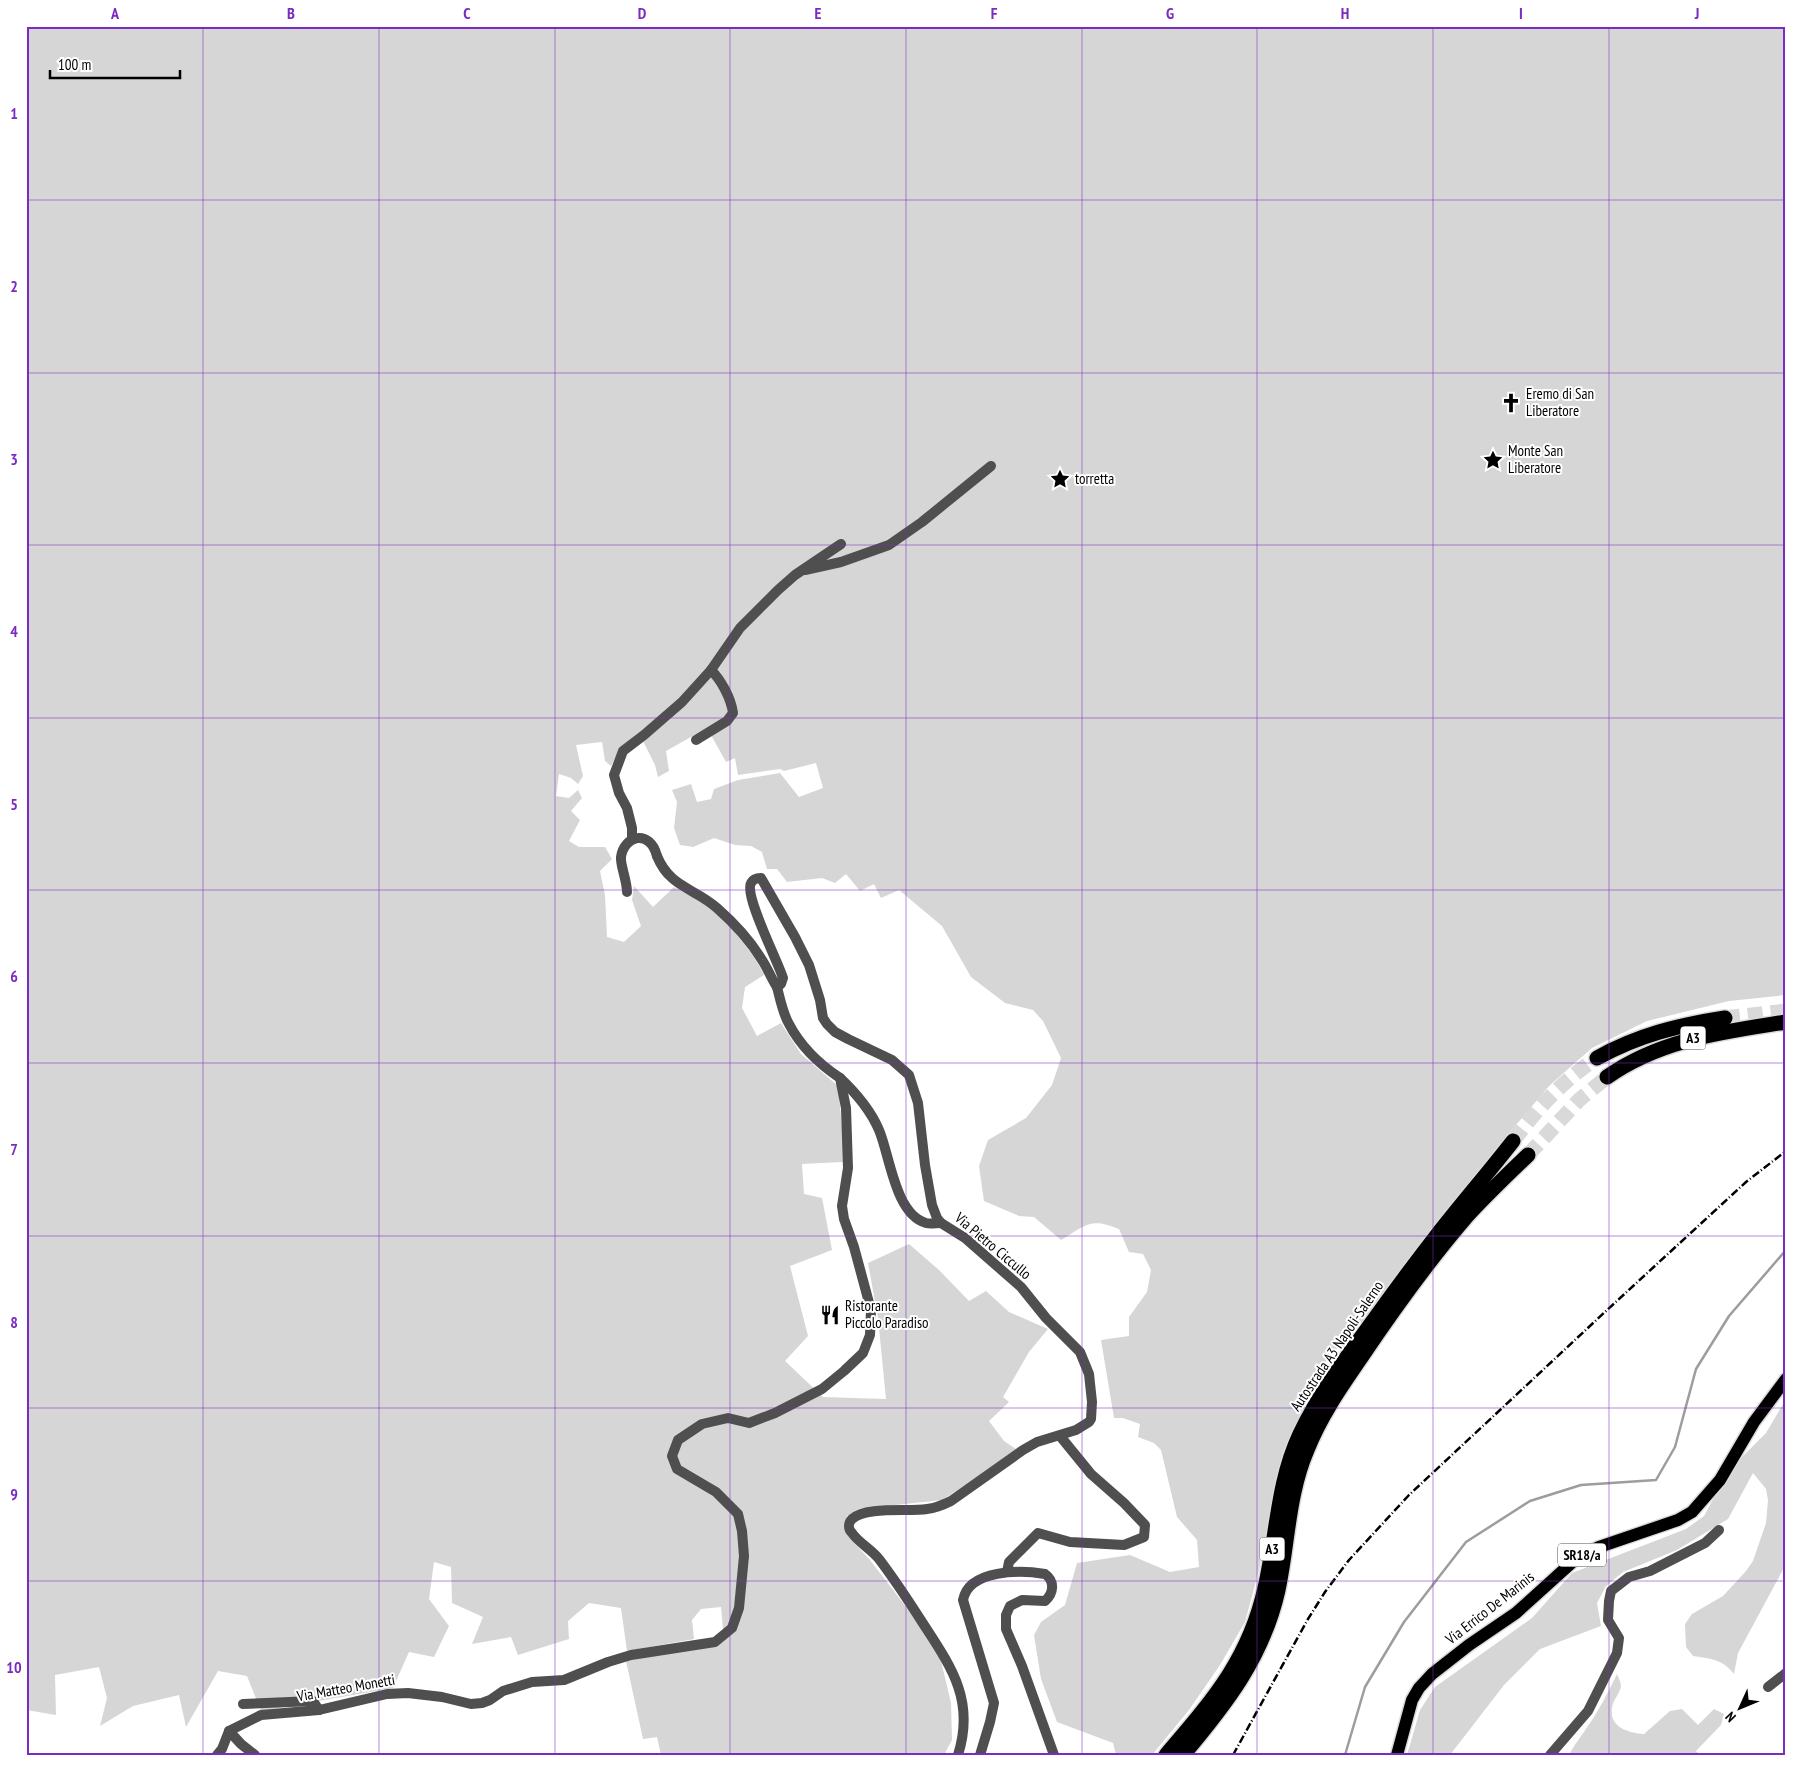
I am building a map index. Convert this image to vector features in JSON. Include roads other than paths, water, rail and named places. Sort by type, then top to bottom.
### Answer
[{"type":"highway","name":"A3","points":[[1597,1058],[1632,1040],[1655,1032],[1681,1025],[1725,1018]]},
{"type":"highway","name":"A3","points":[[1607,1077],[1636,1058],[1684,1040],[1786,1022]]},
{"type":"highway","name":"Autostrada A3 Napoli-Salerno","points":[[1166,1755],[1218,1692],[1232,1671],[1252,1632],[1265,1589],[1281,1494],[1293,1452],[1312,1413],[1367,1338],[1438,1252],[1513,1141]]},
{"type":"highway","name":"Autostrada A3 Napoli-Salerno","points":[[1464,1211],[1528,1155]]},
{"type":"highway","name":"Autostrada A3 Napoli-Salerno","points":[[1183,1755],[1228,1700],[1256,1654],[1277,1592],[1293,1493],[1300,1466],[1316,1428],[1367,1338]]},
{"type":"main road","name":"Via Errico De Marinis","points":[[1397,1755],[1412,1700],[1418,1688],[1432,1674],[1469,1645],[1516,1613],[1578,1557],[1599,1546],[1678,1520],[1692,1512],[1720,1480],[1754,1422],[1786,1380]]},
{"type":"street","points":[[802,571],[841,562],[889,545],[928,517],[991,466]]},
{"type":"street","points":[[626,892],[627,882],[621,858],[624,850],[632,840],[632,828],[627,808],[619,793],[614,775],[623,751],[682,702],[711,670],[740,628],[778,590],[841,544]]},
{"type":"street","points":[[696,740],[727,721],[733,713],[732,705],[717,676],[711,670]]},
{"type":"street","points":[[632,840],[643,838],[652,842],[659,862],[678,884],[716,906],[740,931],[759,955],[777,987],[788,1023],[798,1039],[812,1057],[840,1078],[868,1109],[878,1129],[899,1195],[907,1209],[917,1219],[927,1223],[941,1223]]},
{"type":"street","name":"Via Pietro Ciccullo","points":[[777,987],[781,984],[783,978],[760,924],[750,892],[750,884],[755,879],[760,878],[795,936],[811,972],[820,1000],[823,1018],[827,1024],[835,1032],[892,1060],[910,1075],[918,1103],[925,1165],[932,1205],[937,1218],[941,1223],[965,1238],[1021,1287],[1046,1318],[1080,1352],[1089,1374],[1092,1402],[1091,1419],[1081,1428],[1037,1442],[952,1501],[941,1506],[924,1510],[870,1512],[853,1519],[849,1526],[852,1534],[878,1558],[948,1661],[958,1684],[962,1703],[964,1732],[958,1755]]},
{"type":"street","name":"Via Matteo Monetti","points":[[229,1731],[261,1715],[319,1710],[387,1694],[408,1693],[471,1704],[482,1703],[510,1689],[532,1682],[564,1680],[631,1655],[715,1642],[732,1628],[739,1608],[744,1556],[742,1531],[738,1514],[716,1492],[677,1469],[672,1456],[678,1440],[702,1424],[728,1418],[749,1423],[775,1413],[822,1389],[863,1353],[870,1335],[871,1310],[854,1247],[844,1219],[842,1206],[848,1168],[846,1108],[840,1078]]},
{"type":"street","points":[[1007,1572],[1009,1562],[1038,1532],[1070,1542],[1124,1545],[1144,1537],[1145,1525],[1124,1503],[1091,1474],[1060,1436]]},
{"type":"street","points":[[1550,1755],[1588,1711],[1617,1653],[1619,1638],[1608,1620],[1608,1601],[1611,1590],[1629,1577],[1650,1571],[1705,1543],[1719,1530]]},
{"type":"street","points":[[980,1755],[989,1728],[994,1703],[963,1600],[964,1594],[968,1589],[986,1576],[1007,1572],[1045,1574],[1049,1576],[1052,1584],[1052,1593],[1045,1601],[1022,1600],[1010,1606],[1006,1615],[1006,1629],[1022,1666],[1054,1755]]},
{"type":"street","points":[[1768,1687],[1786,1673]]},
{"type":"street","points":[[243,1704],[313,1701],[319,1710]]},
{"type":"street","points":[[217,1755],[222,1749],[229,1731],[255,1755]]},
{"type":"waterway","points":[[1345,1755],[1365,1687],[1404,1622],[1466,1542],[1530,1501],[1581,1485],[1656,1480],[1675,1447],[1696,1369],[1729,1316],[1786,1250]]},
{"type":"tunnel","points":[[1725,1018],[1786,1011]]},
{"type":"tunnel","points":[[1513,1141],[1551,1096],[1597,1058]]},
{"type":"tunnel","points":[[1528,1155],[1579,1100],[1607,1077]]},
{"type":"railway","points":[[1233,1755],[1308,1619],[1349,1560],[1409,1495],[1746,1182],[1786,1151]]},
{"type":"place","name":"Eremo di San Liberatore","points":[[1511,403]]},
{"type":"place","name":"Monte San Liberatore","points":[[1493,460]]},
{"type":"place","name":"torretta","points":[[1060,479]]},
{"type":"place","name":"Ristorante Piccolo Paradiso","points":[[830,1315]]}]
